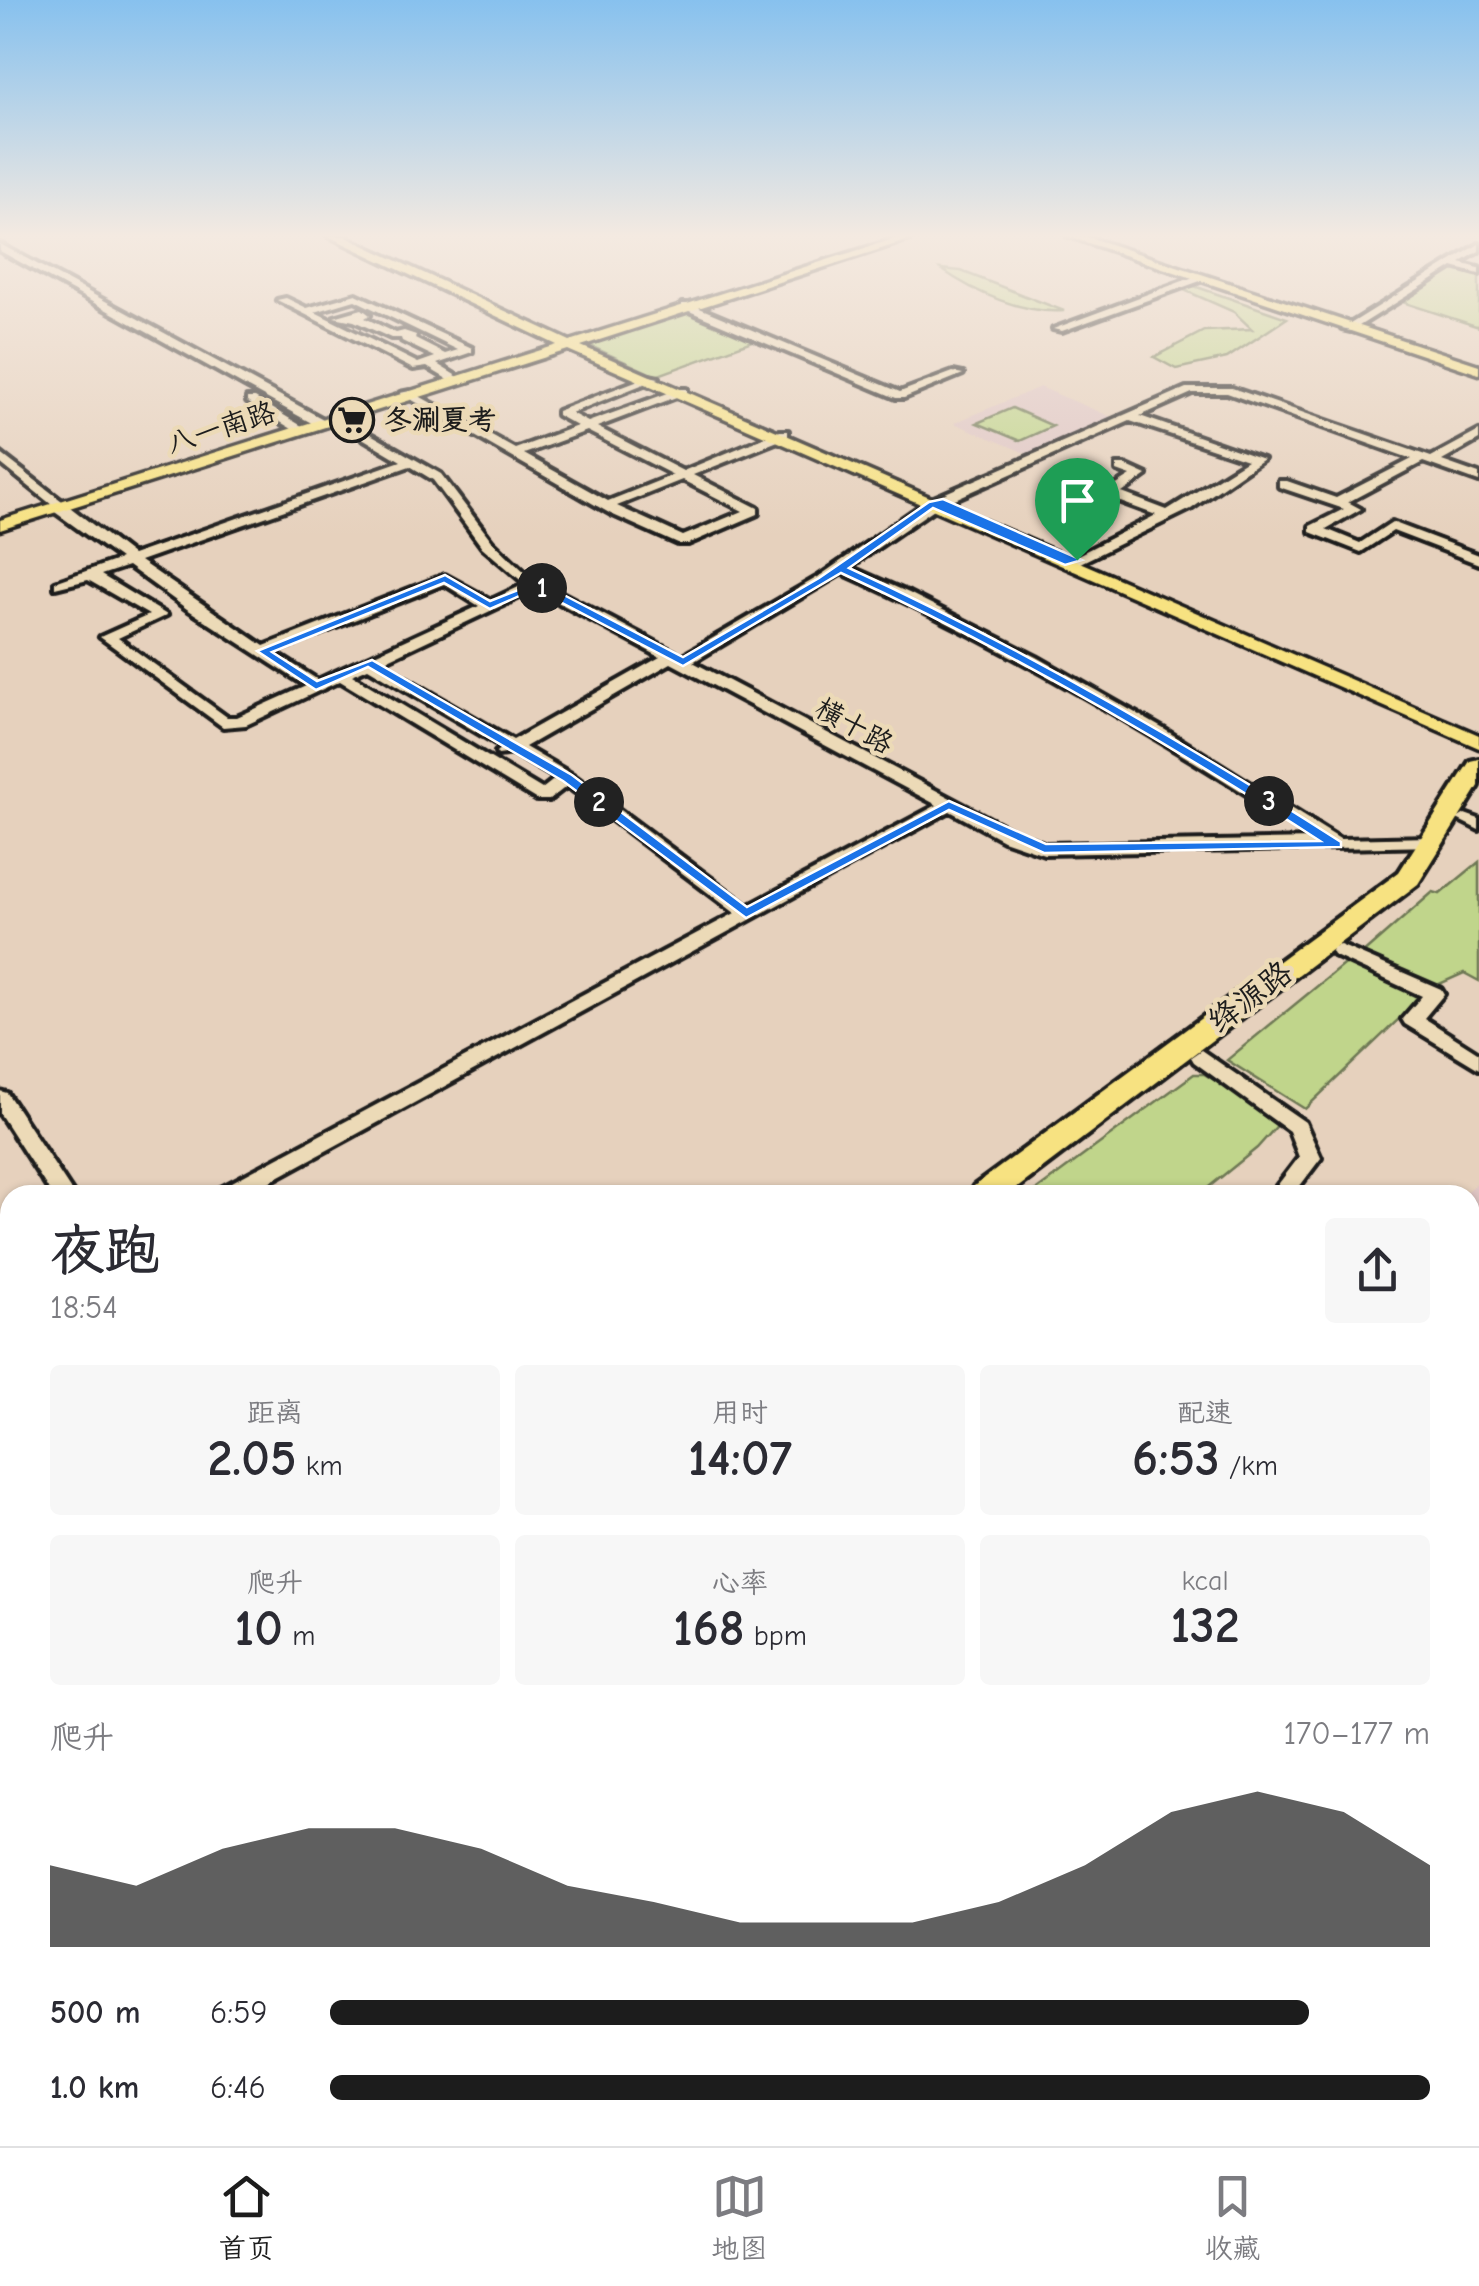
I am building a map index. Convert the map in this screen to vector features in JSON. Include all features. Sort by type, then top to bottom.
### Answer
[{"type":"highway","name":"绛源路","points":[[998,1185],[1409,878],[1479,766]]},
{"type":"highway","name":"绛源路","points":[[1032,1185],[1426,885],[1476,807]]},
{"type":"main road","points":[[552,336],[569,344]]},
{"type":"main road","points":[[552,336],[1479,732]]},
{"type":"main road","name":"八一南路","points":[[0,524],[594,336]]},
{"type":"main road","points":[[1379,336],[1479,368]]},
{"type":"main road","points":[[1073,561],[1479,742]]},
{"type":"street","points":[[140,336],[300,428]]},
{"type":"street","name":"横十路","points":[[162,336],[437,478],[487,544],[535,584],[949,805],[1044,849],[1430,842]]},
{"type":"street","points":[[362,336],[445,358]]},
{"type":"street","points":[[385,336],[417,367],[468,350],[439,336]]},
{"type":"street","points":[[391,342],[406,336]]},
{"type":"street","points":[[754,336],[900,396],[956,374]]},
{"type":"street","points":[[211,363],[230,357]]},
{"type":"street","points":[[430,362],[455,379]]},
{"type":"street","points":[[407,394],[606,506],[683,541],[753,511],[560,413],[651,379]]},
{"type":"street","points":[[487,763],[841,568],[936,502],[1190,390],[1228,390],[1479,478]]},
{"type":"street","points":[[516,453],[681,392]]},
{"type":"street","points":[[1073,561],[1167,516],[1258,460],[1131,417]]},
{"type":"street","points":[[606,506],[781,435]]},
{"type":"street","points":[[1337,502],[1479,435]]},
{"type":"street","points":[[0,457],[130,561],[316,686]]},
{"type":"street","points":[[60,585],[410,462]]},
{"type":"street","points":[[1120,468],[1141,475],[1112,494],[1167,516]]},
{"type":"street","points":[[1284,484],[1479,560]]},
{"type":"street","points":[[841,568],[956,621],[1239,782],[1336,844]]},
{"type":"street","points":[[90,575],[160,615],[107,637],[222,722],[240,722],[535,584]]},
{"type":"street","points":[[263,651],[445,579],[490,606]]},
{"type":"street","points":[[368,662],[567,778],[746,913]]},
{"type":"street","points":[[341,675],[543,796],[567,778]]},
{"type":"street","points":[[245,1185],[949,805]]},
{"type":"street","points":[[1340,951],[1434,994],[1412,1019],[1479,1062]]},
{"type":"street","points":[[1201,1057],[1298,1128],[1310,1158],[1288,1185]]},
{"type":"street","points":[[0,1098],[57,1185]]},
{"type":"shaded area","points":[[1040,387],[1114,418],[1030,455],[954,423]]},
{"type":"green space","points":[[615,336],[746,336],[755,340],[656,376],[588,345]]},
{"type":"green space","points":[[1194,336],[1260,336],[1227,358],[1176,369],[1154,357]]},
{"type":"green space","points":[[1012,408],[1053,426],[1020,441],[977,423]]},
{"type":"green space","points":[[1479,862],[1479,981],[1464,973],[1433,987],[1361,955],[1433,892],[1440,894]]},
{"type":"green space","points":[[1348,961],[1425,994],[1305,1109],[1227,1060]]},
{"type":"green space","points":[[1194,1074],[1204,1074],[1282,1120],[1257,1148],[1211,1185],[1044,1185]]},
{"type":"place","name":"冬涮夏考","points":[[352,420]]},
{"type":"route","points":[[1077,560],[939,501],[932,504],[823,580],[683,662],[535,584],[490,606],[445,579],[263,651],[316,686],[368,662],[567,778],[746,913],[949,805],[1008,836],[1044,849],[1336,844],[1239,782],[956,621],[841,568],[932,504],[1069,563],[1077,560]]}]
